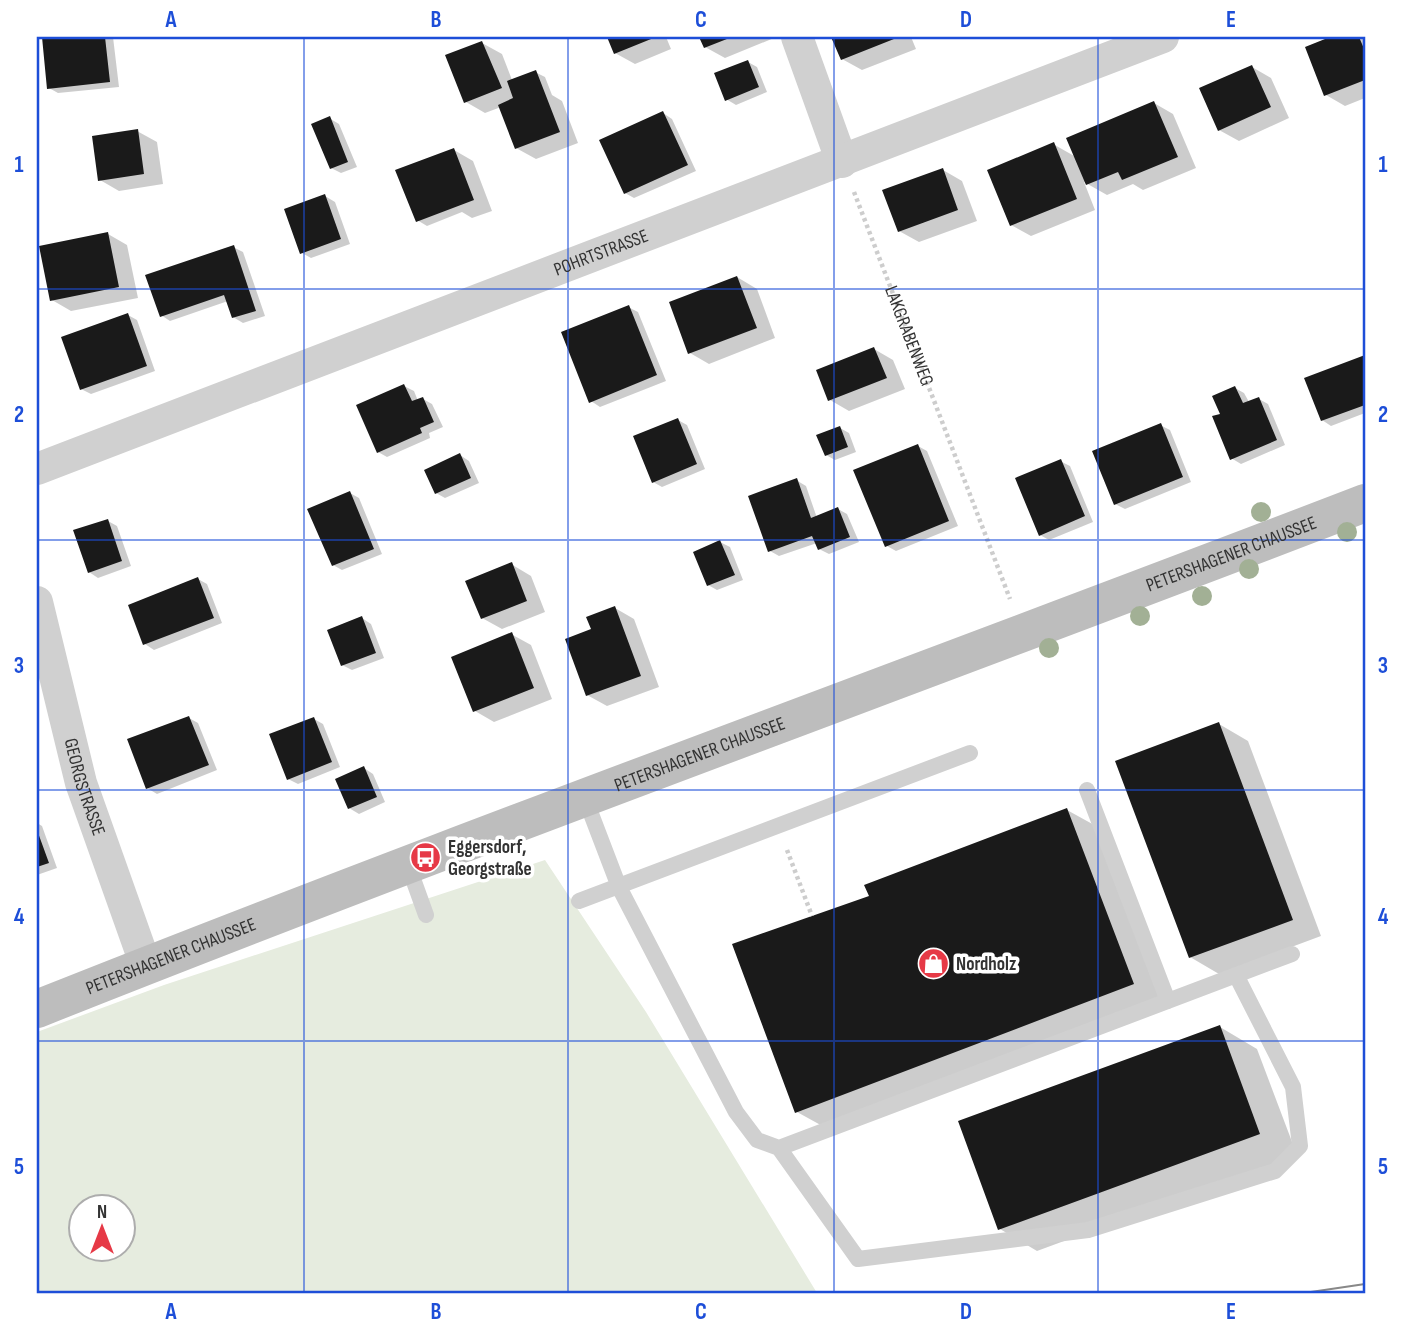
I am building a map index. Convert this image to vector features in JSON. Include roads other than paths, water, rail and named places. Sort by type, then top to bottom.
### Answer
[{"type":"street","points":[[797,37],[842,162]]},
{"type":"street","name":"POHRTSTRASSE","points":[[37,469],[1163,37]]},
{"type":"street","name":"PETERSHAGENER CHAUSSEE","points":[[37,1009],[585,797],[1024,634],[1365,503]]},
{"type":"street","name":"GEORGSTRASSE","points":[[37,603],[81,783],[146,966]]},
{"type":"lane","points":[[579,901],[970,752]]},
{"type":"lane","points":[[1087,790],[1168,1001]]},
{"type":"lane","points":[[585,797],[619,887],[736,1112],[757,1140],[779,1149],[858,1259],[1088,1230],[1275,1171],[1300,1146],[1293,1087],[1236,975]]},
{"type":"lane","points":[[408,865],[426,915]]},
{"type":"lane","points":[[779,1149],[1292,954]]},
{"type":"tram line","points":[[1304,1293],[1365,1284]]},
{"type":"place","name":"Eggersdorf, Georgstraße","points":[[425,858]]},
{"type":"place","name":"Nordholz","points":[[933,964]]}]
